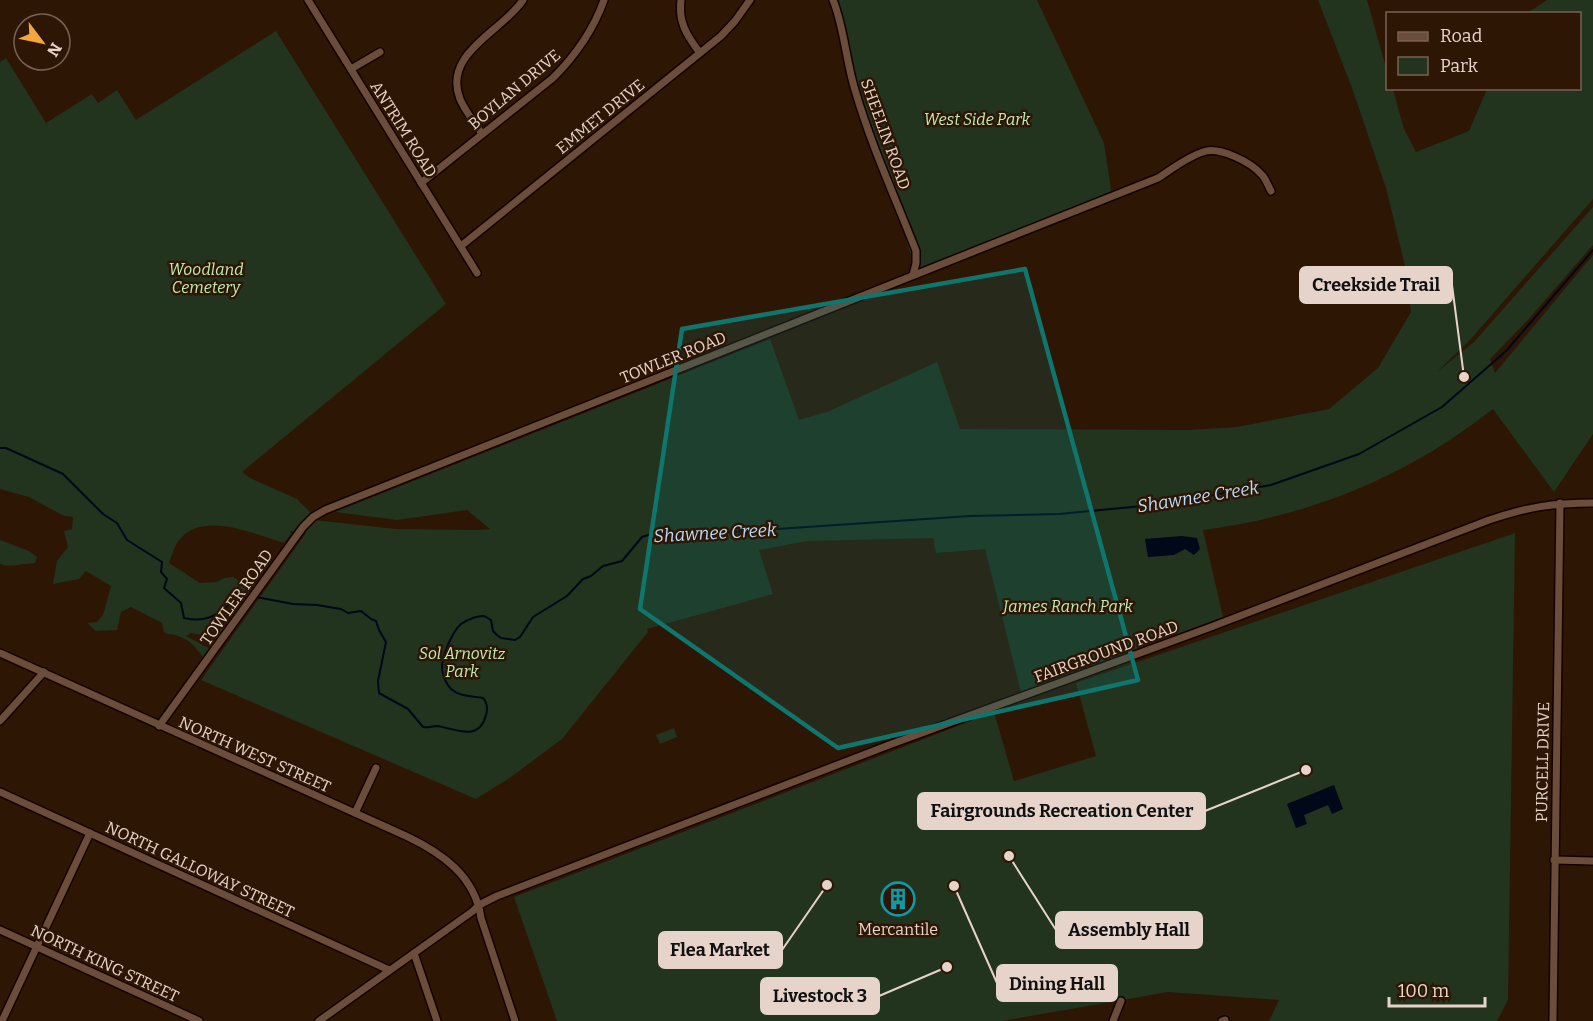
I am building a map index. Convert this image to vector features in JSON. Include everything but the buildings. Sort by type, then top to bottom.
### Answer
[{"type":"street","name":"ANTRIM ROAD","points":[[308,0],[477,273]]},
{"type":"street","points":[[482,134],[459,96],[457,82],[459,69],[469,52],[511,16],[523,0]]},
{"type":"street","name":"BOYLAN DRIVE","points":[[422,183],[566,65],[588,35],[604,0]]},
{"type":"street","points":[[681,0],[680,14],[683,28],[700,53]]},
{"type":"street","name":"EMMET DRIVE","points":[[460,246],[700,53],[728,29],[750,0]]},
{"type":"street","name":"SHEELIN ROAD","points":[[833,0],[839,18],[849,71],[864,120],[916,251],[913,275]]},
{"type":"street","points":[[351,69],[380,52]]},
{"type":"street","name":"TOWLER ROAD","points":[[159,726],[303,527],[325,510],[1158,178],[1192,156],[1205,151],[1220,151],[1239,159],[1262,175],[1271,191]]},
{"type":"street","name":"FAIRGROUND ROAD","points":[[319,1021],[473,912],[479,905],[497,896],[889,745],[1211,627],[1489,520],[1533,507],[1560,503],[1593,503]]},
{"type":"street","name":"PURCELL DRIVE","points":[[1552,1021],[1560,503]]},
{"type":"street","name":"NORTH WEST STREET","points":[[0,652],[159,726],[356,813],[439,853],[456,868],[479,905],[481,918],[515,1021]]},
{"type":"street","points":[[0,721],[44,672]]},
{"type":"street","points":[[356,813],[376,768]]},
{"type":"street","name":"NORTH GALLOWAY STREET","points":[[0,792],[389,970]]},
{"type":"street","points":[[2,1021],[90,833]]},
{"type":"street","points":[[1554,860],[1593,861]]},
{"type":"street","name":"NORTH KING STREET","points":[[0,930],[199,1021]]},
{"type":"street","points":[[414,953],[437,1021]]},
{"type":"street","points":[[1113,1021],[1121,1002]]},
{"type":"highlighted area","points":[[1025,269],[1138,680],[838,748],[640,609],[682,329]]},
{"type":"green space","name":"West Side Park","points":[[839,0],[1037,0],[1104,143],[1112,196],[915,270],[892,191],[849,71]]},
{"type":"green space","points":[[1318,0],[1367,0],[1386,67],[1386,90],[1393,90],[1404,129],[1416,152],[1469,131],[1487,90],[1581,90],[1581,12],[1529,12],[1547,0],[1593,0],[1593,199],[1470,340],[1437,372],[1474,342],[1593,207],[1593,245],[1526,322],[1490,359],[1495,373],[1593,255],[1593,434],[1554,492],[1493,409],[1461,433],[1427,454],[1357,489],[1282,515],[1203,530],[1223,617],[1021,692],[985,549],[936,553],[933,538],[807,541],[759,550],[773,594],[647,629],[648,632],[562,739],[511,777],[476,799],[201,680],[306,533],[290,531],[291,534],[284,543],[231,527],[203,526],[191,530],[179,540],[169,563],[200,583],[217,582],[233,577],[241,582],[251,580],[257,583],[248,597],[239,599],[211,618],[211,622],[224,630],[221,635],[205,627],[203,635],[191,633],[186,636],[210,649],[204,659],[196,648],[183,638],[164,632],[162,623],[131,607],[121,612],[117,630],[96,631],[87,623],[97,622],[103,615],[111,586],[86,571],[79,579],[53,584],[57,561],[68,547],[64,531],[72,529],[73,517],[64,516],[29,497],[0,489],[0,62],[6,58],[12,72],[15,72],[46,123],[92,94],[98,103],[117,90],[136,120],[276,31],[446,304],[242,472],[250,478],[297,499],[311,513],[305,519],[396,529],[490,529],[467,510],[397,520],[335,512],[770,339],[799,420],[827,412],[937,362],[960,429],[1189,430],[1237,427],[1329,409],[1378,368],[1411,312],[1407,274],[1386,188],[1352,88]]},
{"type":"green space","points":[[1515,533],[1508,1000],[1497,1021],[1269,1021],[1279,1000],[1168,992],[1002,1021],[557,1021],[514,897],[994,712],[1014,781],[1096,756],[1076,683]]},
{"type":"green space","points":[[0,540],[29,551],[37,557],[35,563],[0,564]]},
{"type":"green space","points":[[674,728],[677,737],[660,744],[656,735]]},
{"type":"water","points":[[1182,536],[1197,538],[1200,549],[1194,555],[1185,549],[1174,555],[1148,557],[1145,539]]},
{"type":"water","points":[[1334,785],[1343,809],[1332,814],[1328,805],[1304,815],[1307,824],[1296,828],[1287,804]]},
{"type":"waterway","name":"Shawnee Creek","points":[[256,597],[341,609],[348,613],[361,611],[376,621],[386,642],[378,681],[379,693],[408,709],[423,727],[437,726],[458,731],[472,731],[483,724],[487,706],[483,698],[462,695],[451,689],[442,670],[442,663],[451,638],[461,624],[484,616],[491,620],[493,631],[497,635],[501,638],[515,640],[520,637],[533,617],[567,596],[583,579],[591,576],[603,566],[622,561],[642,537],[654,533],[666,536],[688,535],[970,516],[1059,514],[1153,505],[1271,485],[1359,454],[1442,407],[1506,351],[1593,250]]},
{"type":"waterway","name":"Shawnee Creek","points":[[0,448],[6,448],[63,474],[103,514],[117,523],[127,540],[162,562],[161,572],[167,579],[164,588],[181,603],[184,618],[196,620],[206,618],[215,615],[234,601],[250,597]]},
{"type":"place","name":"Creekside Trail","points":[[1464,377]]},
{"type":"place","name":"Fairgrounds Recreation Center","points":[[1306,770]]},
{"type":"place","name":"Assembly Hall","points":[[1009,856]]},
{"type":"place","name":"Flea Market","points":[[827,885]]},
{"type":"place","name":"Dining Hall","points":[[954,886]]},
{"type":"place","name":"Mercantile","points":[[898,899]]},
{"type":"place","name":"Livestock 3","points":[[947,967]]},
{"type":"park label","name":"Woodland Cemetery","points":[[206,278]]},
{"type":"park label","name":"James Ranch Park","points":[[1068,606]]},
{"type":"park label","name":"Sol Arnovitz Park","points":[[462,662]]}]
